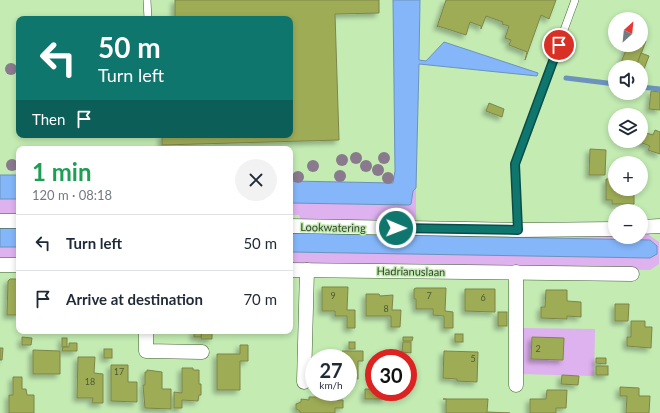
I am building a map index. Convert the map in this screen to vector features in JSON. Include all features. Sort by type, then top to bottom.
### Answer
[{"type":"street","points":[[0,221],[16,221]]},
{"type":"street","name":"Lookwatering","points":[[293,226],[518,230],[608,229]]},
{"type":"street","points":[[648,227],[660,226]]},
{"type":"street","points":[[0,265],[16,265]]},
{"type":"street","name":"Hadrianuslaan","points":[[293,270],[632,274]]},
{"type":"street","points":[[304,382],[307,270]]},
{"type":"street","points":[[516,272],[516,385]]},
{"type":"street","points":[[146,334],[146,351],[202,352]]},
{"type":"lane","points":[[147,0],[148,16]]},
{"type":"lane","points":[[518,230],[515,164],[575,0]]},
{"type":"shaded area","points":[[416,188],[416,221],[496,222],[491,226],[301,222],[299,215],[293,215],[293,203],[409,205],[413,191]]},
{"type":"shaded area","points":[[0,199],[16,199],[16,215],[0,215]]},
{"type":"shaded area","points":[[293,230],[608,233],[608,239],[293,233]]},
{"type":"shaded area","points":[[648,234],[659,242],[659,264],[650,270],[293,265],[293,252],[548,256],[657,254],[657,246],[648,240]]},
{"type":"shaded area","points":[[0,247],[16,247],[16,260],[0,259]]},
{"type":"shaded area","points":[[521,328],[595,329],[594,376],[520,374]]},
{"type":"water","points":[[393,0],[420,0],[419,60],[426,61],[444,42],[538,73],[537,76],[419,64],[416,188],[413,191],[411,204],[293,203],[293,181],[393,183],[395,171]]},
{"type":"water","points":[[0,175],[16,175],[16,199],[0,199]]},
{"type":"water","points":[[0,228],[16,228],[16,247],[0,247]]},
{"type":"water","points":[[293,233],[608,239],[608,244],[648,244],[648,240],[650,240],[657,246],[657,254],[650,258],[293,252]]},
{"type":"building","points":[[175,0],[379,0],[379,13],[335,14],[339,140],[162,145],[162,138],[293,138],[293,16],[175,16]]},
{"type":"building","points":[[446,0],[556,0],[549,19],[541,15],[525,60],[527,52],[509,45],[511,40],[505,38],[509,26],[502,24],[503,22],[486,16],[481,29],[481,26],[470,22],[466,35],[438,26],[437,27]]},
{"type":"building","points":[[625,52],[642,52],[639,60],[622,60]]},
{"type":"building","points":[[641,53],[649,56],[647,60],[638,60]]},
{"type":"building","points":[[651,91],[660,92],[660,110],[649,109]]},
{"type":"building","points":[[489,103],[504,109],[502,117],[486,111]]},
{"type":"building","points":[[655,130],[660,132],[660,154],[648,150],[650,146],[648,145],[648,134],[653,135]]},
{"type":"building","points":[[590,149],[606,150],[605,175],[589,175]]},
{"type":"building","points":[[606,179],[608,179],[608,196],[634,196],[634,204],[612,204],[612,200],[606,200]]},
{"type":"building","points":[[10,279],[16,279],[16,315],[7,315],[8,281]]},
{"type":"building","points":[[322,287],[348,287],[347,310],[355,310],[355,328],[347,328],[347,316],[335,316],[335,311],[322,311]]},
{"type":"building","points":[[446,288],[445,311],[453,312],[453,328],[444,328],[444,316],[433,315],[433,309],[416,309],[414,289]]},
{"type":"building","points":[[465,289],[495,289],[495,312],[465,311]]},
{"type":"building","points":[[546,290],[567,290],[567,301],[581,302],[581,317],[567,316],[567,319],[541,318],[541,307],[545,307]]},
{"type":"building","points":[[366,294],[379,294],[380,296],[393,295],[392,310],[401,310],[400,327],[391,327],[391,316],[366,316]]},
{"type":"building","points":[[615,304],[629,304],[628,321],[615,321]]},
{"type":"building","points":[[498,312],[507,312],[507,326],[498,326]]},
{"type":"building","points":[[631,321],[645,321],[645,327],[652,327],[651,348],[627,346],[627,337],[631,337]]},
{"type":"building","points":[[194,334],[202,334],[201,337],[194,337]]},
{"type":"building","points":[[202,334],[212,334],[212,339],[201,339]]},
{"type":"building","points":[[455,334],[463,334],[463,342],[455,342]]},
{"type":"building","points":[[22,337],[32,338],[31,345],[22,345]]},
{"type":"building","points":[[403,337],[413,337],[412,341],[403,341]]},
{"type":"building","points":[[532,337],[564,338],[563,360],[531,359]]},
{"type":"building","points":[[62,338],[67,338],[67,347],[62,347]]},
{"type":"building","points":[[349,342],[355,342],[355,349],[349,349]]},
{"type":"building","points":[[403,342],[411,342],[411,349],[402,349]]},
{"type":"building","points":[[69,343],[77,343],[77,351],[62,351],[63,347],[69,347]]},
{"type":"building","points":[[240,345],[248,345],[248,361],[240,361],[240,390],[217,390],[217,354],[240,354]]},
{"type":"building","points":[[0,348],[3,348],[2,360],[0,360]]},
{"type":"building","points":[[104,349],[112,349],[112,358],[104,358]]},
{"type":"building","points":[[33,350],[60,351],[60,374],[33,374]]},
{"type":"building","points":[[357,351],[363,351],[363,361],[358,361],[358,379]]},
{"type":"building","points":[[444,351],[478,352],[477,382],[457,381],[457,379],[443,378]]},
{"type":"building","points":[[78,357],[95,357],[94,373],[103,374],[103,403],[92,403],[93,398],[77,398]]},
{"type":"building","points":[[596,358],[606,358],[606,364],[596,363]]},
{"type":"building","points":[[111,365],[128,365],[128,382],[137,382],[137,402],[111,401]]},
{"type":"building","points":[[596,366],[608,366],[608,375],[596,375]]},
{"type":"building","points":[[182,368],[193,368],[193,370],[199,370],[201,395],[199,395],[198,401],[182,400],[182,408],[174,408],[174,392],[182,393]]},
{"type":"building","points":[[147,370],[162,372],[162,389],[171,389],[171,409],[145,408],[143,385],[145,385],[145,372],[147,372]]},
{"type":"building","points":[[562,375],[579,376],[578,385],[561,384]]},
{"type":"building","points":[[13,377],[22,377],[22,389],[26,389],[27,395],[34,395],[34,413],[9,413],[9,395],[13,395]]},
{"type":"building","points":[[620,387],[639,388],[639,396],[650,396],[649,413],[626,413],[627,396],[620,396]]},
{"type":"building","points":[[547,390],[567,390],[566,408],[556,408],[556,413],[530,413],[530,399],[546,399]]},
{"type":"building","points":[[301,399],[305,400],[305,401],[343,401],[343,408],[335,408],[335,413],[300,413],[300,411],[296,409],[296,404],[301,402]]},
{"type":"building","points":[[446,399],[488,399],[487,412],[510,413],[446,413]]},
{"type":"waterway","points":[[566,78],[608,83]]},
{"type":"waterway","points":[[648,88],[660,89]]},
{"type":"route","points":[[396,228],[518,230],[515,164],[559,45]]}]
